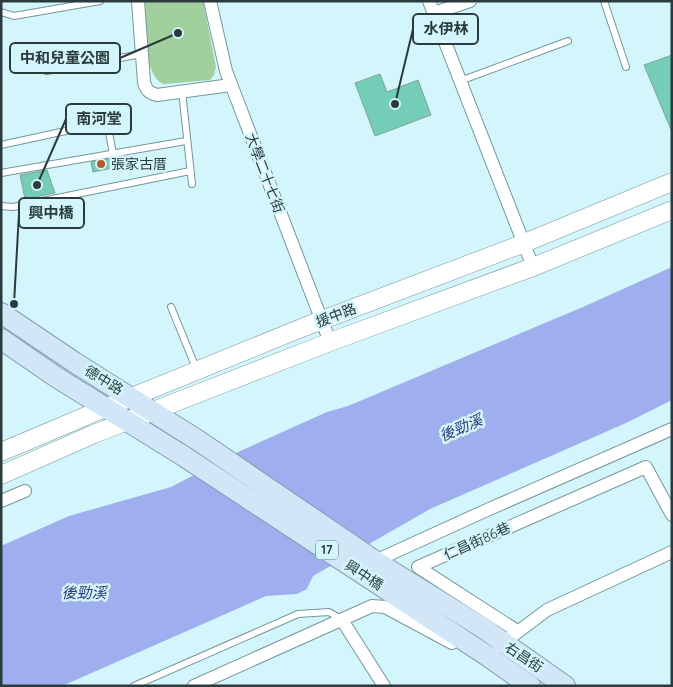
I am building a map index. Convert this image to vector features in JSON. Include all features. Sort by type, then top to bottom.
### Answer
[{"type":"main road","name":"德中路","points":[[1,313],[207,448]]},
{"type":"main road","name":"德中路","points":[[1,339],[126,422],[185,457]]},
{"type":"main road","name":"興中橋","points":[[207,448],[375,561],[483,628]]},
{"type":"main road","name":"興中橋","points":[[185,457],[468,644]]},
{"type":"main road","name":"右昌街","points":[[483,628],[503,644],[566,686]]},
{"type":"main road","name":"右昌街","points":[[468,644],[503,644]]},
{"type":"main road","name":"右昌街","points":[[503,644],[530,686]]},
{"type":"street","points":[[138,1],[144,82],[151,94],[231,85]]},
{"type":"street","name":"大學二十七街","points":[[210,1],[226,71],[330,342]]},
{"type":"street","points":[[470,1],[432,7],[522,244],[533,267]]},
{"type":"street","name":"援中路","points":[[1,452],[322,320],[522,244],[672,182]]},
{"type":"street","name":"援中路","points":[[1,474],[152,411],[330,342],[533,267],[672,210]]},
{"type":"street","points":[[375,561],[672,429]]},
{"type":"street","name":"仁昌街86巷","points":[[503,644],[418,567],[646,467],[672,515]]},
{"type":"street","points":[[1,501],[25,491]]},
{"type":"street","points":[[194,686],[372,606],[385,607],[473,654],[503,644],[546,610],[672,552]]},
{"type":"street","points":[[342,620],[384,686]]},
{"type":"lane","points":[[1,12],[14,16],[100,1]]},
{"type":"lane","points":[[604,1],[626,67]]},
{"type":"lane","points":[[460,81],[568,41]]},
{"type":"lane","points":[[47,71],[142,54]]},
{"type":"lane","points":[[182,91],[192,184]]},
{"type":"lane","points":[[1,145],[107,122],[113,154]]},
{"type":"lane","points":[[1,173],[186,141]]},
{"type":"lane","points":[[1,206],[13,207],[190,171]]},
{"type":"lane","points":[[171,307],[197,371]]},
{"type":"lane","points":[[134,686],[298,614],[329,612],[342,620]]},
{"type":"green space","points":[[145,1],[203,1],[216,67],[214,75],[210,80],[164,84],[157,79],[152,70],[147,47]]},
{"type":"water","name":"後勁溪","points":[[672,267],[672,400],[626,423],[430,509],[313,576],[307,589],[297,594],[266,596],[62,686],[1,686],[1,546],[69,516],[171,487],[238,452],[327,412],[348,406],[583,307]]},
{"type":"building","points":[[672,55],[672,132],[644,65]]},
{"type":"building","points":[[380,74],[387,92],[418,80],[431,115],[375,136],[355,83]]},
{"type":"building","name":"張家古厝","points":[[110,159],[112,168],[93,172],[91,162]]},
{"type":"building","points":[[47,170],[55,193],[25,199],[20,175]]},
{"type":"place","name":"中和兒童公園","points":[[178,33]]},
{"type":"place","name":"水伊林","points":[[395,104]]},
{"type":"place","name":"張家古厝","points":[[101,164]]},
{"type":"place","name":"南河堂","points":[[37,185]]},
{"type":"place","name":"興中橋","points":[[14,304]]}]
